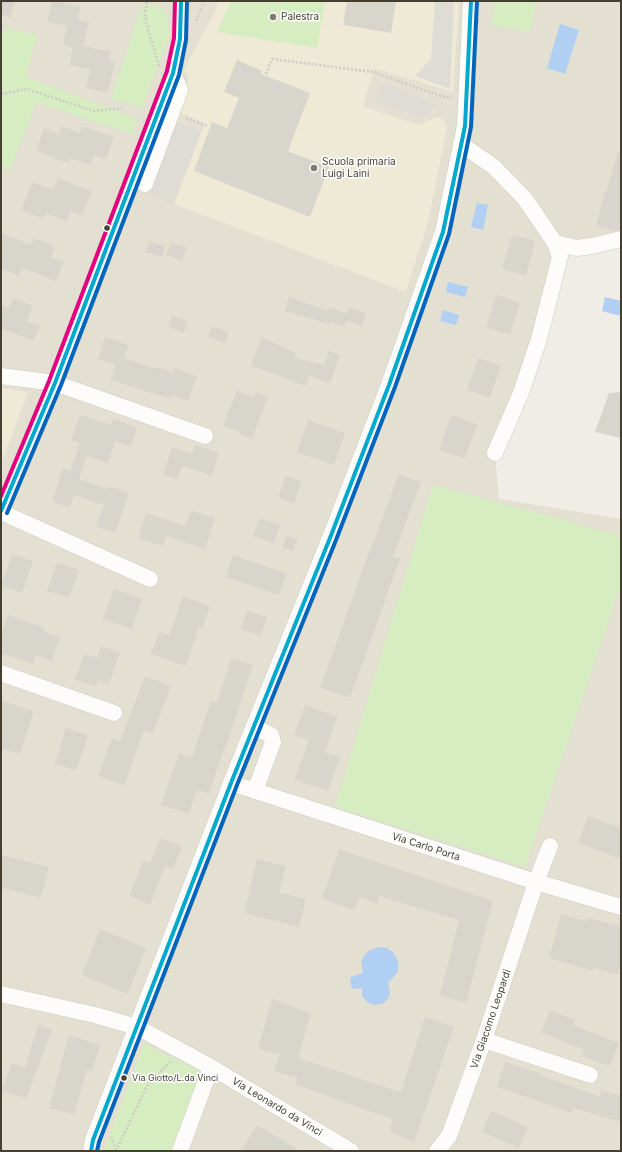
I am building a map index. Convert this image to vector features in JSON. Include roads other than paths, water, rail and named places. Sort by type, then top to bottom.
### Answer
[{"type":"street","points":[[150,579],[1,512],[55,383],[180,39],[182,1]]},
{"type":"street","points":[[91,1151],[231,783],[330,538],[392,378],[443,232],[465,126],[470,1]]},
{"type":"street","points":[[145,184],[180,90],[167,72]]},
{"type":"street","points":[[461,144],[494,167],[525,199],[555,243],[560,257],[539,339],[521,393],[495,453]]},
{"type":"street","points":[[555,243],[577,248],[592,246],[621,238]]},
{"type":"street","points":[[1,376],[55,383],[205,436]]},
{"type":"street","points":[[1,673],[114,713]]},
{"type":"street","points":[[254,727],[270,736],[273,742],[255,791]]},
{"type":"street","name":"Via Carlo Porta","points":[[231,783],[536,882],[621,907]]},
{"type":"street","name":"Via Giacomo Leopardi","points":[[437,1151],[449,1136],[484,1040],[536,882],[550,846]]},
{"type":"street","name":"Via Leonardo da Vinci","points":[[1,994],[95,1015],[137,1027],[212,1067],[351,1151]]},
{"type":"street","points":[[484,1040],[590,1075]]},
{"type":"street","points":[[180,1151],[212,1067]]},
{"type":"water","points":[[560,24],[579,30],[565,74],[547,68]]},
{"type":"water","points":[[477,203],[488,205],[483,230],[471,227]]},
{"type":"water","points":[[448,282],[468,287],[465,297],[446,292]]},
{"type":"water","points":[[605,297],[621,301],[621,316],[602,311]]},
{"type":"water","points":[[443,310],[459,315],[456,325],[440,321]]},
{"type":"water","points":[[379,947],[387,948],[394,953],[398,962],[398,972],[388,983],[390,993],[388,999],[382,1004],[374,1005],[367,1002],[362,996],[362,988],[352,988],[350,981],[351,977],[363,973],[361,962],[364,956],[370,950]]},
{"type":"place","name":"Palestra","points":[[273,17]]},
{"type":"place","name":"Scuola primaria Luigi Laini","points":[[314,168]]},
{"type":"place","name":"Via Giotto/L.da Vinci","points":[[124,1078]]}]
